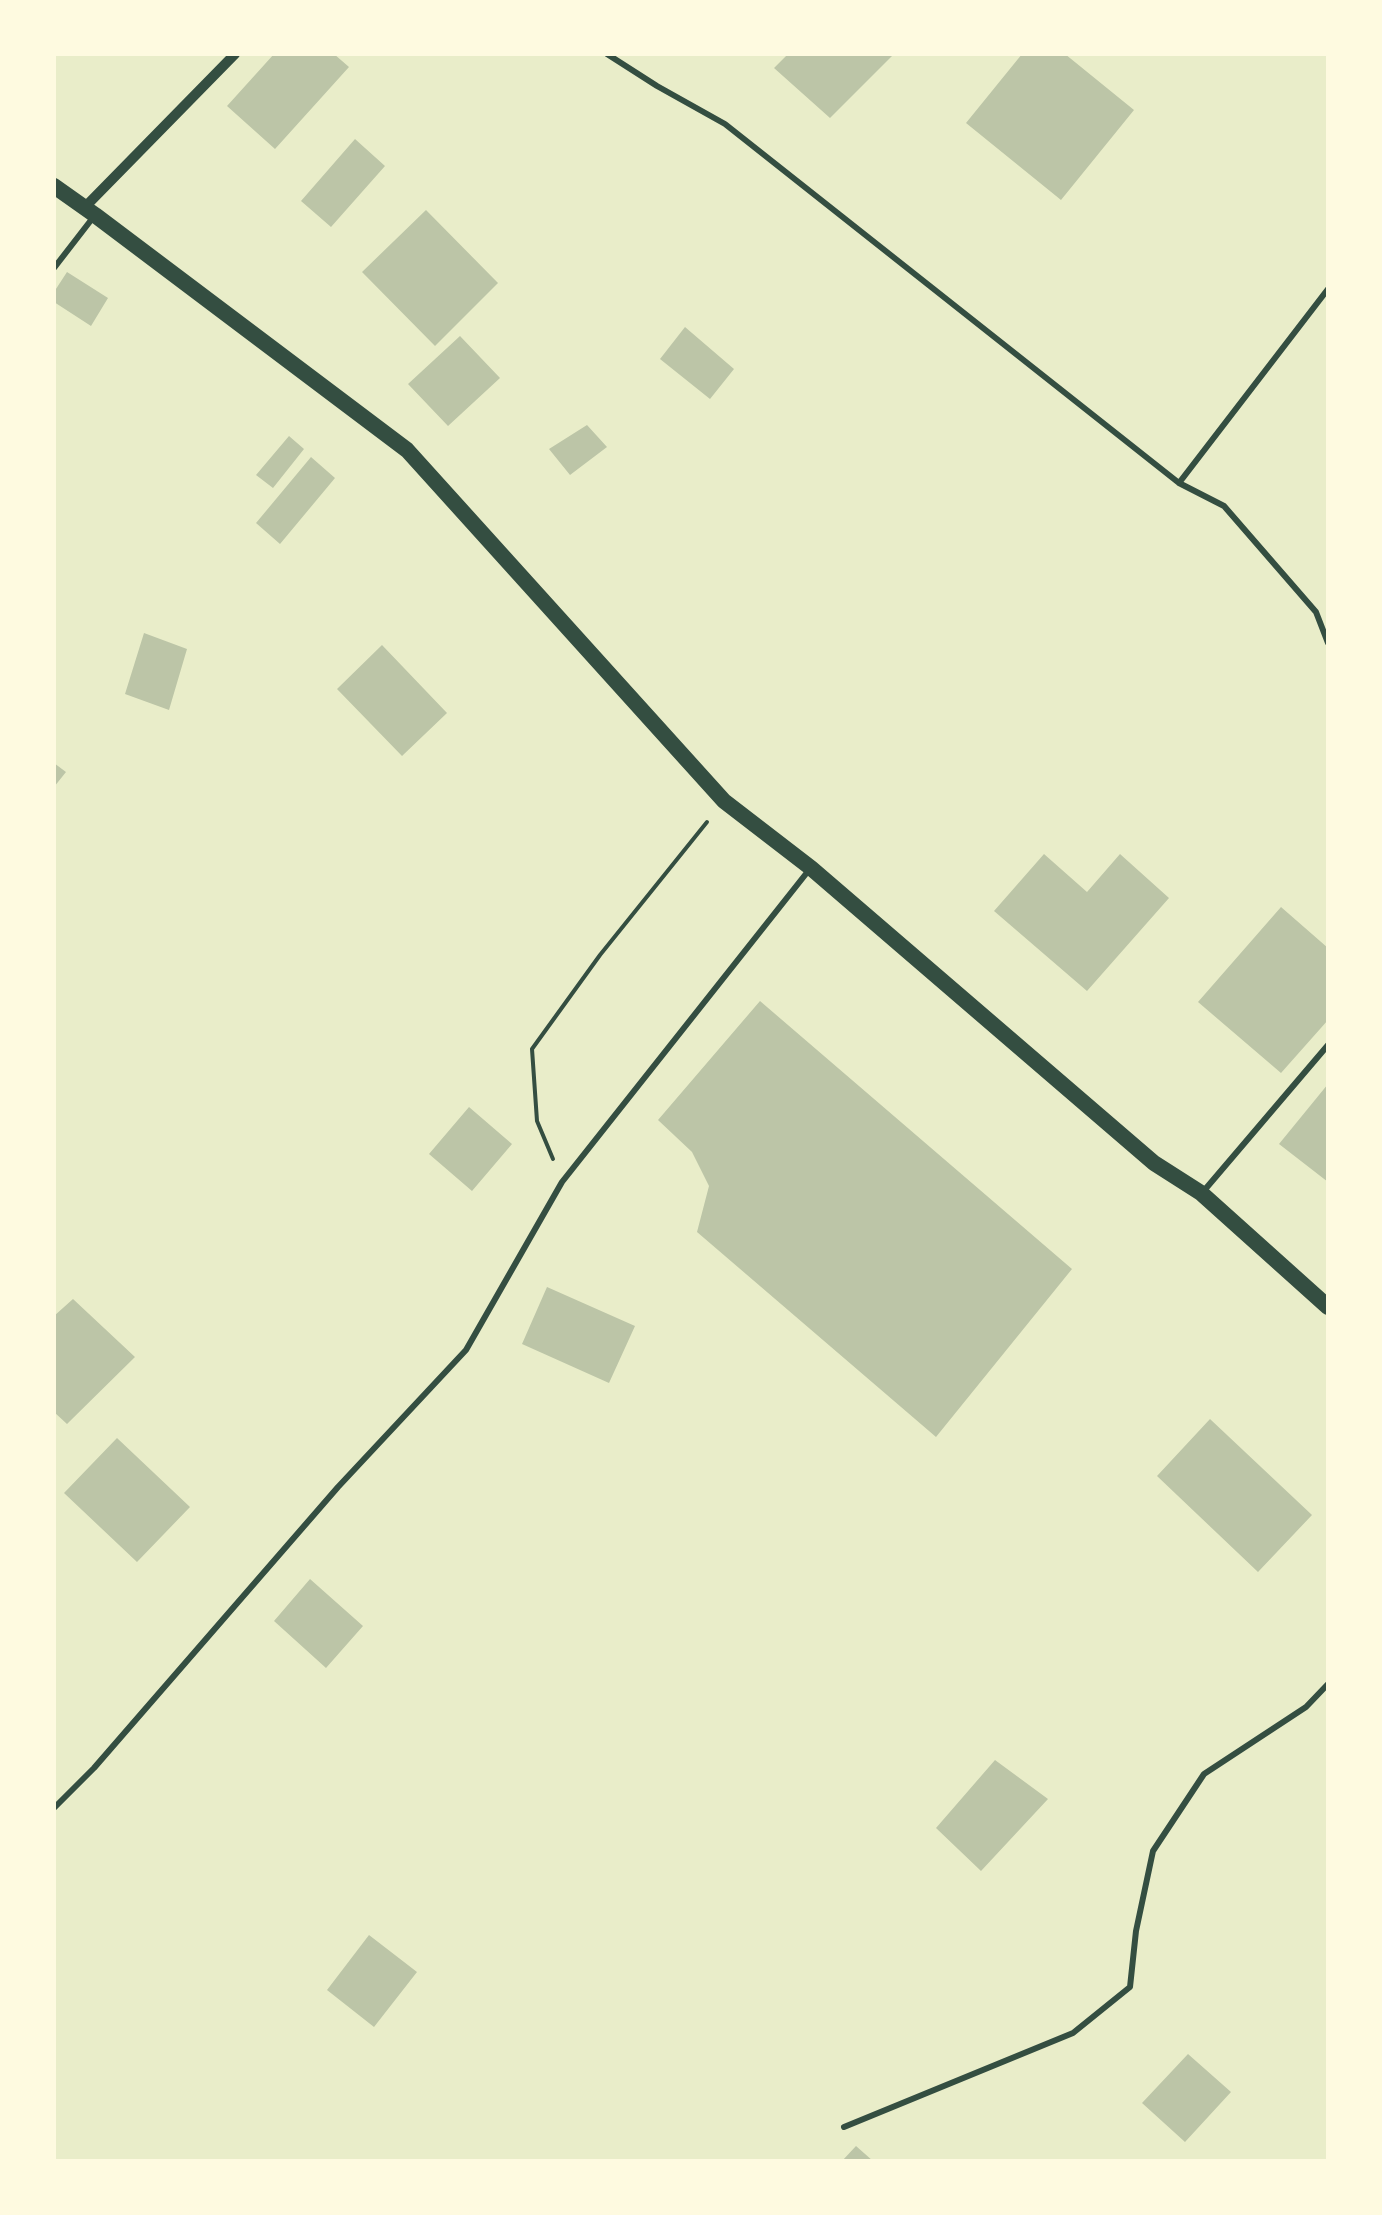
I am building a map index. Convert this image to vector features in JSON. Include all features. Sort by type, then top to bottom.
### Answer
[{"type":"highway","points":[[54,186],[406,450],[724,801],[810,868],[1154,1163],[1201,1193],[1328,1307]]},
{"type":"street","points":[[54,268],[90,211],[235,54]]},
{"type":"street","points":[[607,54],[657,86],[725,124],[1179,483],[1224,506],[1316,612],[1328,643]]},
{"type":"street","points":[[1179,483],[1328,289]]},
{"type":"street","points":[[54,1808],[94,1768],[338,1487],[466,1350],[562,1182],[810,868]]},
{"type":"street","points":[[1201,1193],[1328,1045]]},
{"type":"street","points":[[844,2127],[1073,2033],[1130,1987],[1136,1931],[1153,1851],[1204,1774],[1306,1707],[1328,1684]]},
{"type":"path","points":[[562,1182],[537,1121],[532,1049],[600,955],[724,801]]},
{"type":"building","points":[[274,54],[334,54],[349,67],[275,149],[227,106]]},
{"type":"building","points":[[788,54],[894,54],[830,118],[774,68]]},
{"type":"building","points":[[1022,54],[1065,54],[1134,110],[1061,200],[966,123]]},
{"type":"building","points":[[355,139],[385,166],[331,227],[301,201]]},
{"type":"building","points":[[426,210],[498,283],[435,346],[362,272]]},
{"type":"building","points":[[67,272],[108,298],[91,326],[54,302],[54,292]]},
{"type":"building","points":[[685,327],[734,369],[710,399],[660,359]]},
{"type":"building","points":[[460,336],[500,378],[448,426],[408,384]]},
{"type":"building","points":[[587,425],[607,447],[570,475],[549,449]]},
{"type":"building","points":[[289,436],[304,449],[273,488],[256,475]]},
{"type":"building","points":[[311,457],[335,478],[280,544],[256,523]]},
{"type":"building","points":[[144,633],[187,649],[169,710],[125,694]]},
{"type":"building","points":[[382,645],[447,713],[402,756],[337,689]]},
{"type":"building","points":[[54,763],[66,772],[54,787]]},
{"type":"building","points":[[1044,854],[1087,892],[1120,854],[1169,898],[1087,991],[994,911]]},
{"type":"building","points":[[1281,907],[1328,948],[1328,1020],[1281,1073],[1198,1002]]},
{"type":"building","points":[[760,1001],[1072,1269],[936,1437],[697,1232],[709,1186],[692,1152],[658,1120]]},
{"type":"building","points":[[1328,1084],[1328,1182],[1279,1144]]},
{"type":"building","points":[[469,1107],[512,1144],[472,1191],[429,1154]]},
{"type":"building","points":[[547,1287],[635,1326],[609,1383],[522,1344]]},
{"type":"building","points":[[73,1299],[135,1357],[67,1424],[54,1412],[54,1316]]},
{"type":"building","points":[[1210,1419],[1312,1515],[1258,1572],[1157,1476]]},
{"type":"building","points":[[117,1438],[190,1507],[137,1562],[64,1493]]},
{"type":"building","points":[[310,1579],[363,1626],[326,1668],[274,1621]]},
{"type":"building","points":[[995,1760],[1048,1799],[981,1871],[936,1828]]},
{"type":"building","points":[[369,1935],[417,1972],[374,2027],[327,1990]]},
{"type":"building","points":[[1188,2054],[1231,2092],[1185,2142],[1142,2103]]},
{"type":"building","points":[[856,2146],[873,2161],[842,2161]]}]
